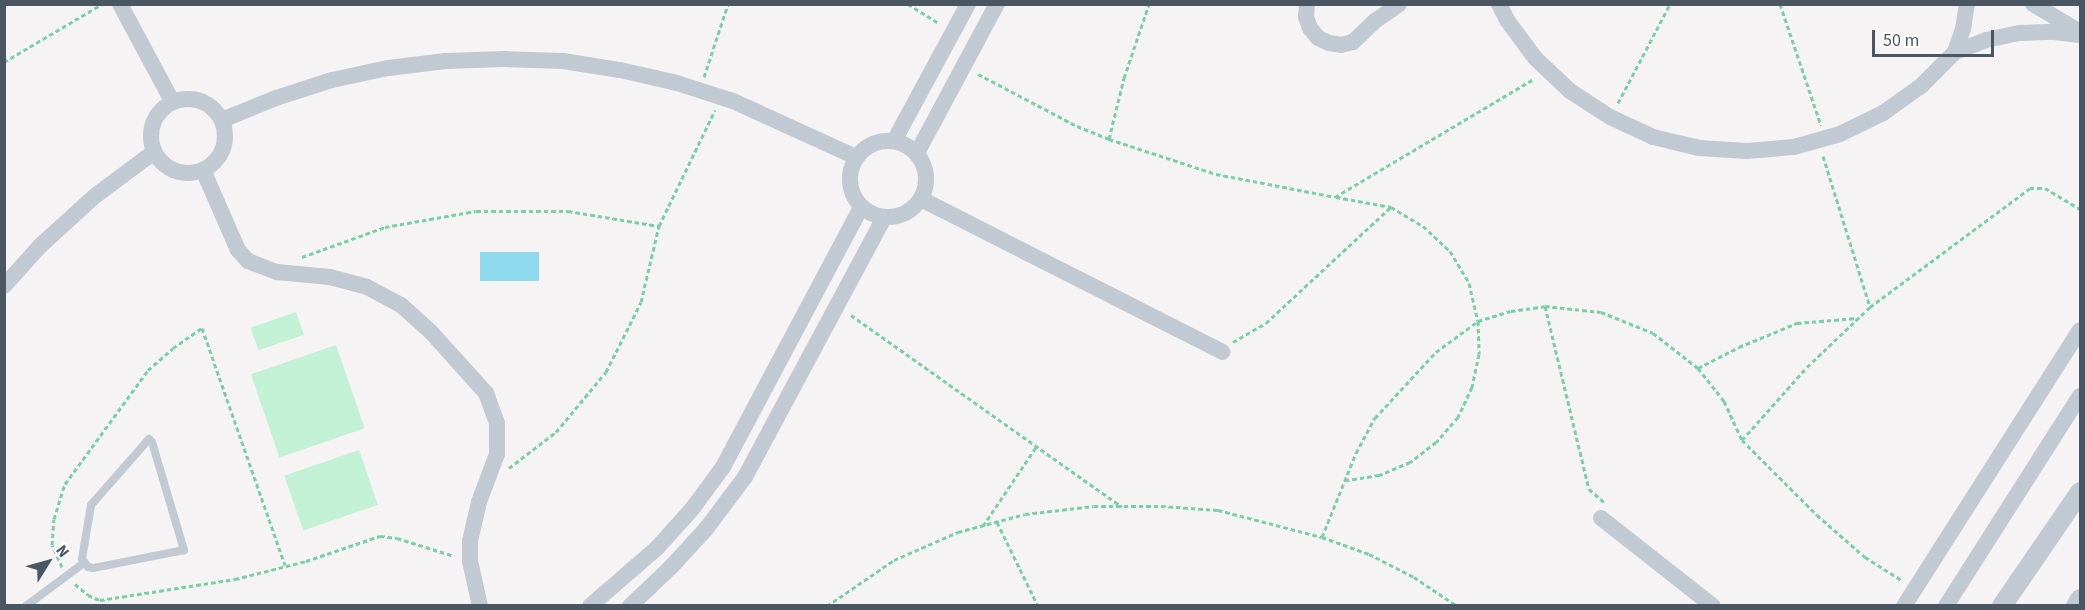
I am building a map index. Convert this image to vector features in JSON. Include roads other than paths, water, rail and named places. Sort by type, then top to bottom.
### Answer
[{"type":"street","points":[[120,4],[172,101]]},
{"type":"street","points":[[894,141],[968,4]]},
{"type":"street","points":[[917,153],[996,4]]},
{"type":"street","points":[[1307,4],[1306,16],[1314,33],[1329,44],[1341,45],[1353,42],[1375,21],[1399,4]]},
{"type":"street","points":[[1499,4],[1507,20],[1548,71],[1570,91],[1610,117],[1653,136],[1699,148],[1747,151],[1794,147],[1840,134],[1883,113],[1921,86],[1954,52],[1963,29],[1967,4]]},
{"type":"street","points":[[2033,4],[2080,33]]},
{"type":"street","points":[[1954,52],[1986,40],[2020,33],[2080,33]]},
{"type":"street","points":[[222,120],[276,98],[332,80],[388,68],[446,61],[504,58],[562,61],[620,69],[700,90],[721,97],[856,158]]},
{"type":"street","points":[[196,98],[207,103],[222,120],[226,133],[224,146],[219,157],[203,170],[185,173],[172,170],[154,152],[150,141],[153,123],[162,108],[172,101],[196,98]]},
{"type":"street","points":[[886,140],[907,145],[917,153],[924,164],[927,176],[921,200],[909,212],[884,218],[861,207],[853,196],[850,183],[851,170],[856,158],[869,146],[886,140]]},
{"type":"street","points":[[4,286],[40,246],[95,196],[154,152]]},
{"type":"street","points":[[203,170],[238,250],[248,261],[262,269],[330,277],[367,286],[401,305],[430,331],[486,393],[497,423],[497,454],[473,521],[470,561],[480,606]]},
{"type":"street","points":[[921,200],[1218,350]]},
{"type":"street","points":[[590,606],[657,548],[692,509],[723,467],[861,207]]},
{"type":"street","points":[[630,606],[706,529],[745,477],[884,218]]},
{"type":"street","points":[[1904,606],[2080,330]]},
{"type":"street","points":[[1946,606],[2080,396]]},
{"type":"street","points":[[2002,606],[2058,528],[2080,492]]},
{"type":"street","points":[[1604,520],[1713,606]]},
{"type":"street","points":[[2058,528],[2080,526]]},
{"type":"street","points":[[2076,606],[2080,599]]},
{"type":"lane","points":[[149,439],[169,494],[184,550],[93,568],[84,563],[87,519],[91,505],[149,439]]},
{"type":"lane","points":[[26,606],[84,563]]},
{"type":"water","points":[[480,252],[539,252],[539,281],[480,281]]}]
